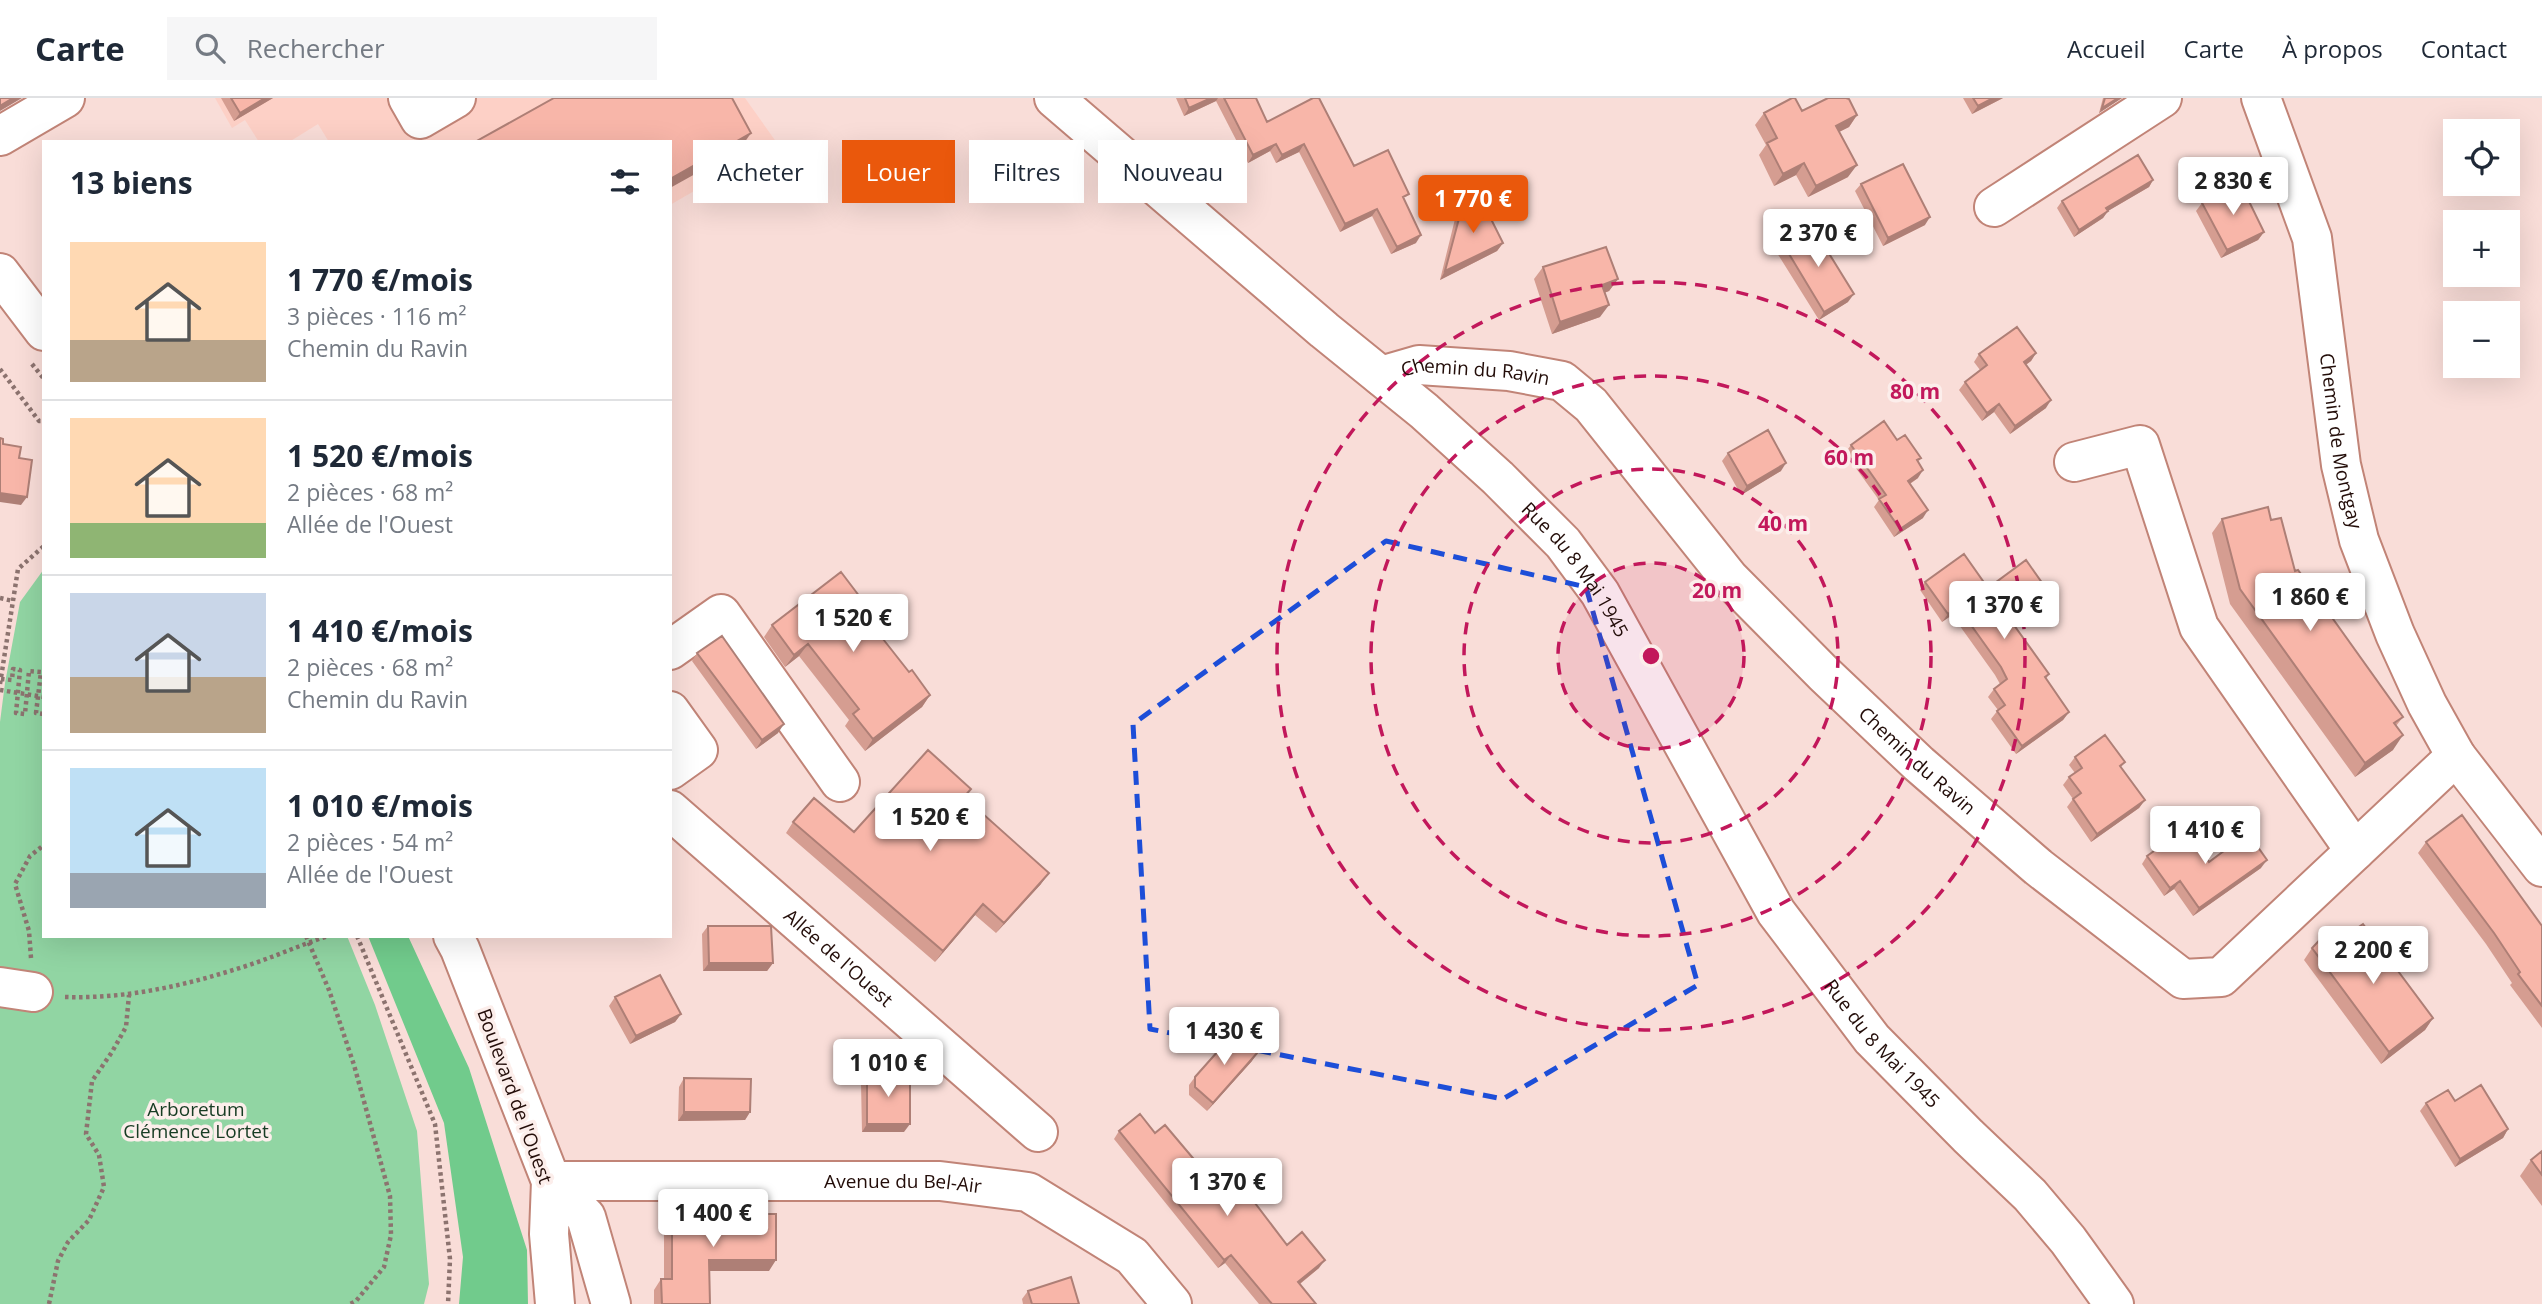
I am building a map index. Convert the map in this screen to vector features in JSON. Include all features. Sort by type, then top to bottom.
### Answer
[{"type":"street","points":[[0,136],[65,98]]},
{"type":"street","points":[[408,98],[420,119],[456,98]]},
{"type":"street","name":"Rue du 8 Mai 1945","points":[[1054,98],[1314,322],[1424,411],[1563,543],[1600,593],[1776,912],[1872,1039],[2030,1195],[2068,1240],[2114,1304]]},
{"type":"street","points":[[1994,207],[2162,98]]},
{"type":"street","name":"Chemin de Montgay","points":[[2261,98],[2312,239],[2341,466],[2359,540],[2427,705],[2456,756],[2542,867]]},
{"type":"street","points":[[0,274],[42,328]]},
{"type":"street","name":"Chemin du Ravin","points":[[1381,376],[1419,365],[1509,371],[1562,381],[1591,405],[1729,578],[1824,674],[1919,764],[2038,867],[2183,979],[2221,977],[2456,756]]},
{"type":"street","points":[[2074,462],[2140,445],[2199,627],[2355,851]]},
{"type":"street","points":[[672,649],[721,614],[840,782]]},
{"type":"street","points":[[672,714],[698,750],[672,769]]},
{"type":"street","name":"Allée de l'Ouest","points":[[672,812],[1038,1132]]},
{"type":"street","name":"Boulevard de l'Ouest","points":[[454,938],[551,1181],[549,1234],[555,1304]]},
{"type":"street","points":[[551,1181],[586,1217],[611,1304]]},
{"type":"street","name":"Avenue du Bel-Air","points":[[551,1181],[940,1181],[1028,1192],[1132,1256],[1172,1304]]},
{"type":"street","points":[[549,1234],[600,1268]]},
{"type":"path","points":[[0,369],[39,421],[42,421]]},
{"type":"path","points":[[41,696],[0,687],[18,569],[42,548]]},
{"type":"path","points":[[0,598],[13,601]]},
{"type":"path","points":[[1,678],[12,680],[13,669],[20,670],[16,713],[25,714],[29,671],[41,672],[41,696],[36,713],[42,714]]},
{"type":"path","points":[[42,847],[30,856],[15,884],[29,932],[17,990],[90,998],[129,995],[218,975],[322,938]]},
{"type":"path","points":[[307,938],[329,990],[354,1065],[390,1196],[391,1235],[383,1268],[356,1301],[350,1304]]},
{"type":"path","points":[[358,938],[435,1124],[450,1259],[448,1304]]},
{"type":"path","points":[[49,1304],[58,1261],[68,1242],[89,1220],[104,1187],[99,1155],[86,1133],[92,1081],[113,1052],[126,1027],[129,995]]},
{"type":"highlighted area","points":[[1386,541],[1586,587],[1698,985],[1503,1099],[1150,1029],[1133,724]]},
{"type":"shaded area","points":[[215,98],[745,98],[775,140],[693,140],[693,192],[672,204],[672,140],[328,140],[318,124],[292,140],[258,140],[245,120],[232,128]]},
{"type":"green space","name":"Arboretum Clémence Lortet","points":[[42,572],[42,938],[348,938],[375,1005],[417,1131],[429,1284],[424,1304],[0,1304],[0,722],[20,602]]},
{"type":"green space","points":[[369,938],[409,938],[469,1068],[527,1250],[528,1304],[459,1304],[463,1257],[444,1123]]},
{"type":"building","points":[[0,98],[13,98],[0,106]]},
{"type":"building","points":[[231,98],[265,98],[240,113]]},
{"type":"building","points":[[554,98],[732,98],[751,133],[739,140],[693,140],[693,166],[672,178],[672,140],[479,140]]},
{"type":"building","points":[[1185,98],[1211,98],[1189,108]]},
{"type":"building","points":[[1224,98],[1256,98],[1267,122],[1313,98],[1319,98],[1354,166],[1388,150],[1409,194],[1403,197],[1421,235],[1397,247],[1377,209],[1345,224],[1304,144],[1282,155],[1276,144],[1253,155]]},
{"type":"building","points":[[1795,98],[1802,111],[1828,98],[1849,99],[1857,115],[1836,126],[1857,165],[1816,186],[1804,163],[1783,174],[1767,143],[1777,138],[1764,113]]},
{"type":"building","points":[[1973,98],[1993,98],[1978,106]]},
{"type":"building","points":[[2105,98],[2118,98],[2102,108]]},
{"type":"building","points":[[2138,155],[2153,180],[2106,208],[2108,211],[2079,230],[2062,201]]},
{"type":"building","points":[[1903,164],[1930,217],[1888,238],[1861,184]]},
{"type":"building","points":[[2240,183],[2264,232],[2227,250],[2202,203]]},
{"type":"building","points":[[1482,201],[1503,243],[1445,271],[1461,211]]},
{"type":"building","points":[[1812,226],[1854,294],[1824,312],[1783,244]]},
{"type":"building","points":[[1606,247],[1618,279],[1602,285],[1609,305],[1560,322],[1543,267]]},
{"type":"building","points":[[2017,327],[2036,353],[2024,362],[2051,400],[2015,426],[1999,404],[1987,413],[1965,382],[1987,365],[1979,354]]},
{"type":"building","points":[[1884,421],[1897,440],[1905,435],[1921,458],[1917,460],[1923,470],[1908,481],[1928,510],[1900,529],[1879,499],[1886,495],[1851,445]]},
{"type":"building","points":[[1768,430],[1786,463],[1747,486],[1728,453]]},
{"type":"building","points":[[0,438],[3,439],[3,444],[21,447],[19,458],[32,460],[27,497],[0,493]]},
{"type":"building","points":[[2268,507],[2271,520],[2281,518],[2295,571],[2298,570],[2403,717],[2394,723],[2403,735],[2365,763],[2240,589],[2222,519]]},
{"type":"building","points":[[1964,554],[1988,588],[2026,560],[2045,587],[2006,614],[2049,674],[2045,677],[2069,712],[2022,746],[1997,711],[2005,705],[1994,689],[2007,679],[2001,667],[1958,607],[1948,614],[1925,582]]},
{"type":"building","points":[[841,572],[863,601],[857,606],[930,695],[873,739],[853,714],[859,709],[808,644],[794,655],[772,625]]},
{"type":"building","points":[[722,636],[784,724],[762,740],[697,653]]},
{"type":"building","points":[[2105,735],[2125,762],[2120,766],[2145,800],[2097,834],[2073,799],[2081,793],[2069,777],[2082,768],[2075,757]]},
{"type":"building","points":[[928,750],[971,789],[964,797],[1049,873],[1004,923],[983,904],[943,951],[793,822],[814,798],[854,832]]},
{"type":"building","points":[[2462,815],[2542,926],[2542,1006],[2518,974],[2520,972],[2494,933],[2426,842]]},
{"type":"building","points":[[2181,832],[2191,845],[2195,842],[2209,862],[2248,833],[2267,860],[2199,908],[2180,881],[2170,888],[2147,856]]},
{"type":"building","points":[[2363,924],[2433,1018],[2389,1052],[2312,948],[2329,930],[2338,941]]},
{"type":"building","points":[[708,926],[771,926],[773,963],[709,963]]},
{"type":"building","points":[[660,975],[681,1014],[636,1036],[615,997]]},
{"type":"building","points":[[1235,1032],[1258,1052],[1213,1103],[1195,1087],[1195,1077]]},
{"type":"building","points":[[867,1074],[910,1075],[910,1124],[867,1124]]},
{"type":"building","points":[[684,1078],[751,1079],[750,1112],[684,1112]]},
{"type":"building","points":[[2481,1085],[2508,1129],[2460,1159],[2426,1103],[2448,1090],[2455,1101]]},
{"type":"building","points":[[1140,1114],[1155,1133],[1165,1125],[1230,1202],[1245,1190],[1287,1245],[1302,1232],[1325,1260],[1298,1282],[1316,1304],[1272,1304],[1231,1255],[1224,1260],[1119,1131]]},
{"type":"building","points":[[2542,1151],[2542,1175],[2531,1160]]},
{"type":"building","points":[[672,1210],[776,1214],[776,1260],[709,1260],[710,1304],[662,1304],[661,1279],[672,1279]]},
{"type":"building","points":[[1071,1277],[1079,1304],[1032,1304],[1028,1291]]}]
